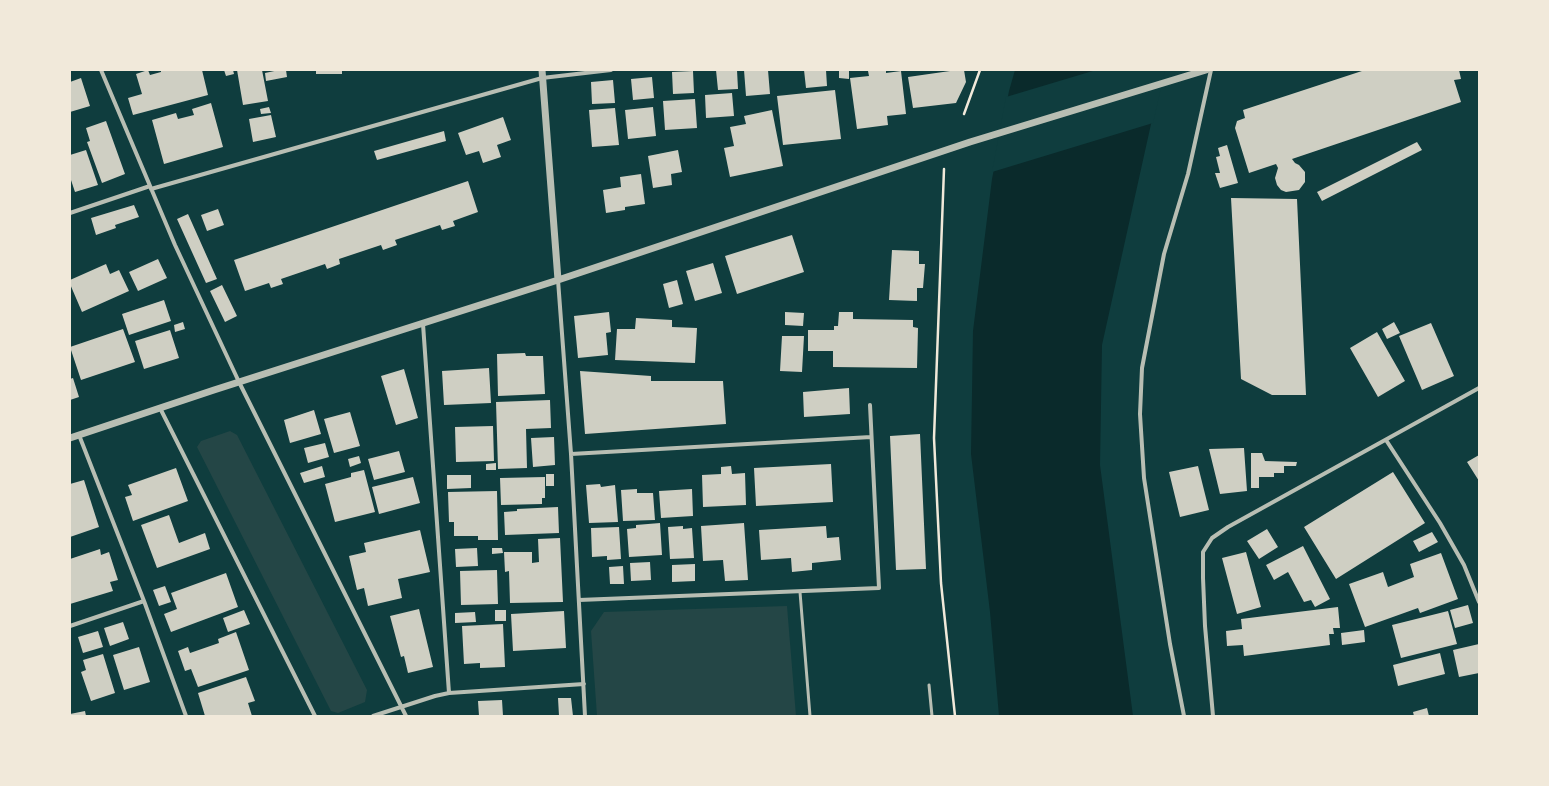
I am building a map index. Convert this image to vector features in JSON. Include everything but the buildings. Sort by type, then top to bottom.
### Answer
[{"type":"street","points":[[101,70],[175,245],[239,382],[406,716]]},
{"type":"street","points":[[542,70],[571,454],[586,716]]},
{"type":"street","points":[[70,213],[151,188],[542,78],[611,70]]},
{"type":"street","points":[[1184,716],[1170,644],[1144,478],[1140,414],[1142,368],[1164,254],[1188,174],[1211,70]]},
{"type":"street","points":[[70,438],[239,382],[558,280],[970,142],[1204,71]]},
{"type":"street","points":[[423,324],[449,693]]},
{"type":"street","points":[[1213,716],[1205,626],[1203,552],[1212,538],[1228,527],[1479,388]]},
{"type":"street","points":[[579,600],[879,588],[870,405]]},
{"type":"street","points":[[160,408],[315,716]]},
{"type":"street","points":[[79,434],[144,601],[186,716]]},
{"type":"street","points":[[571,454],[871,437]]},
{"type":"street","points":[[1386,440],[1440,523],[1464,565],[1479,602]]},
{"type":"street","points":[[70,626],[144,601]]},
{"type":"street","points":[[373,716],[449,693],[584,684]]},
{"type":"lane","points":[[800,592],[810,716]]},
{"type":"lane","points":[[929,685],[932,716]]},
{"type":"path","points":[[964,114],[980,70]]},
{"type":"path","points":[[944,151],[934,438],[941,584],[955,716]]},
{"type":"shaded area","points":[[1015,70],[1163,70],[1102,345],[1100,465],[1133,716],[999,716],[990,612],[971,454],[973,331],[992,179],[1009,91]]},
{"type":"shaded area","points":[[230,431],[237,435],[367,690],[365,702],[338,713],[331,711],[197,447],[201,441]]},
{"type":"shaded area","points":[[787,606],[796,716],[597,716],[591,631],[604,612]]},
{"type":"pier","points":[[1096,70],[1165,70],[1153,123],[992,172],[1006,97]]}]
